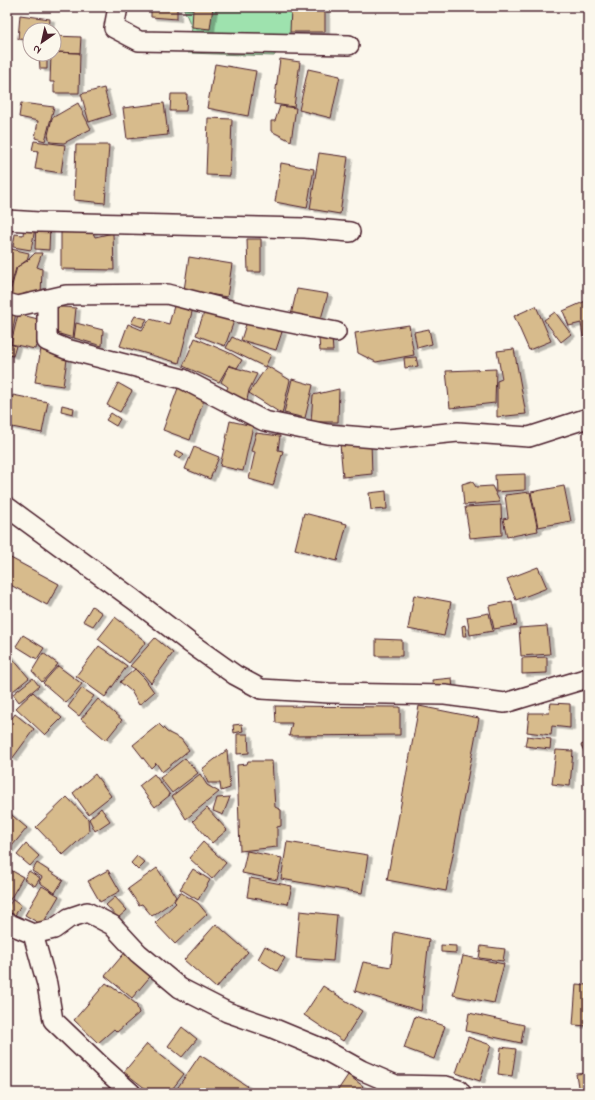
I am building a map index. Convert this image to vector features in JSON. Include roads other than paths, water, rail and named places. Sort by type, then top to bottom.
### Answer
[{"type":"street","points":[[118,7],[114,28],[139,41],[348,45]]},
{"type":"street","points":[[7,220],[305,228],[350,232]]},
{"type":"street","points":[[7,303],[18,306],[66,294],[168,294],[241,313],[336,332]]},
{"type":"street","points":[[47,299],[47,341],[66,349],[183,380],[264,421],[326,434],[388,439],[458,432],[529,437],[588,418]]},
{"type":"street","points":[[7,507],[134,599],[190,643],[235,675],[261,689],[329,693],[445,695],[504,702],[588,678]]},
{"type":"street","points":[[7,923],[33,934],[54,929],[68,918],[87,912],[112,925],[138,953],[180,988],[227,1012],[270,1027],[323,1049],[361,1070],[396,1084],[446,1086],[459,1090],[461,1093]]},
{"type":"street","points":[[33,934],[47,984],[53,1020],[100,1066],[131,1093]]}]
